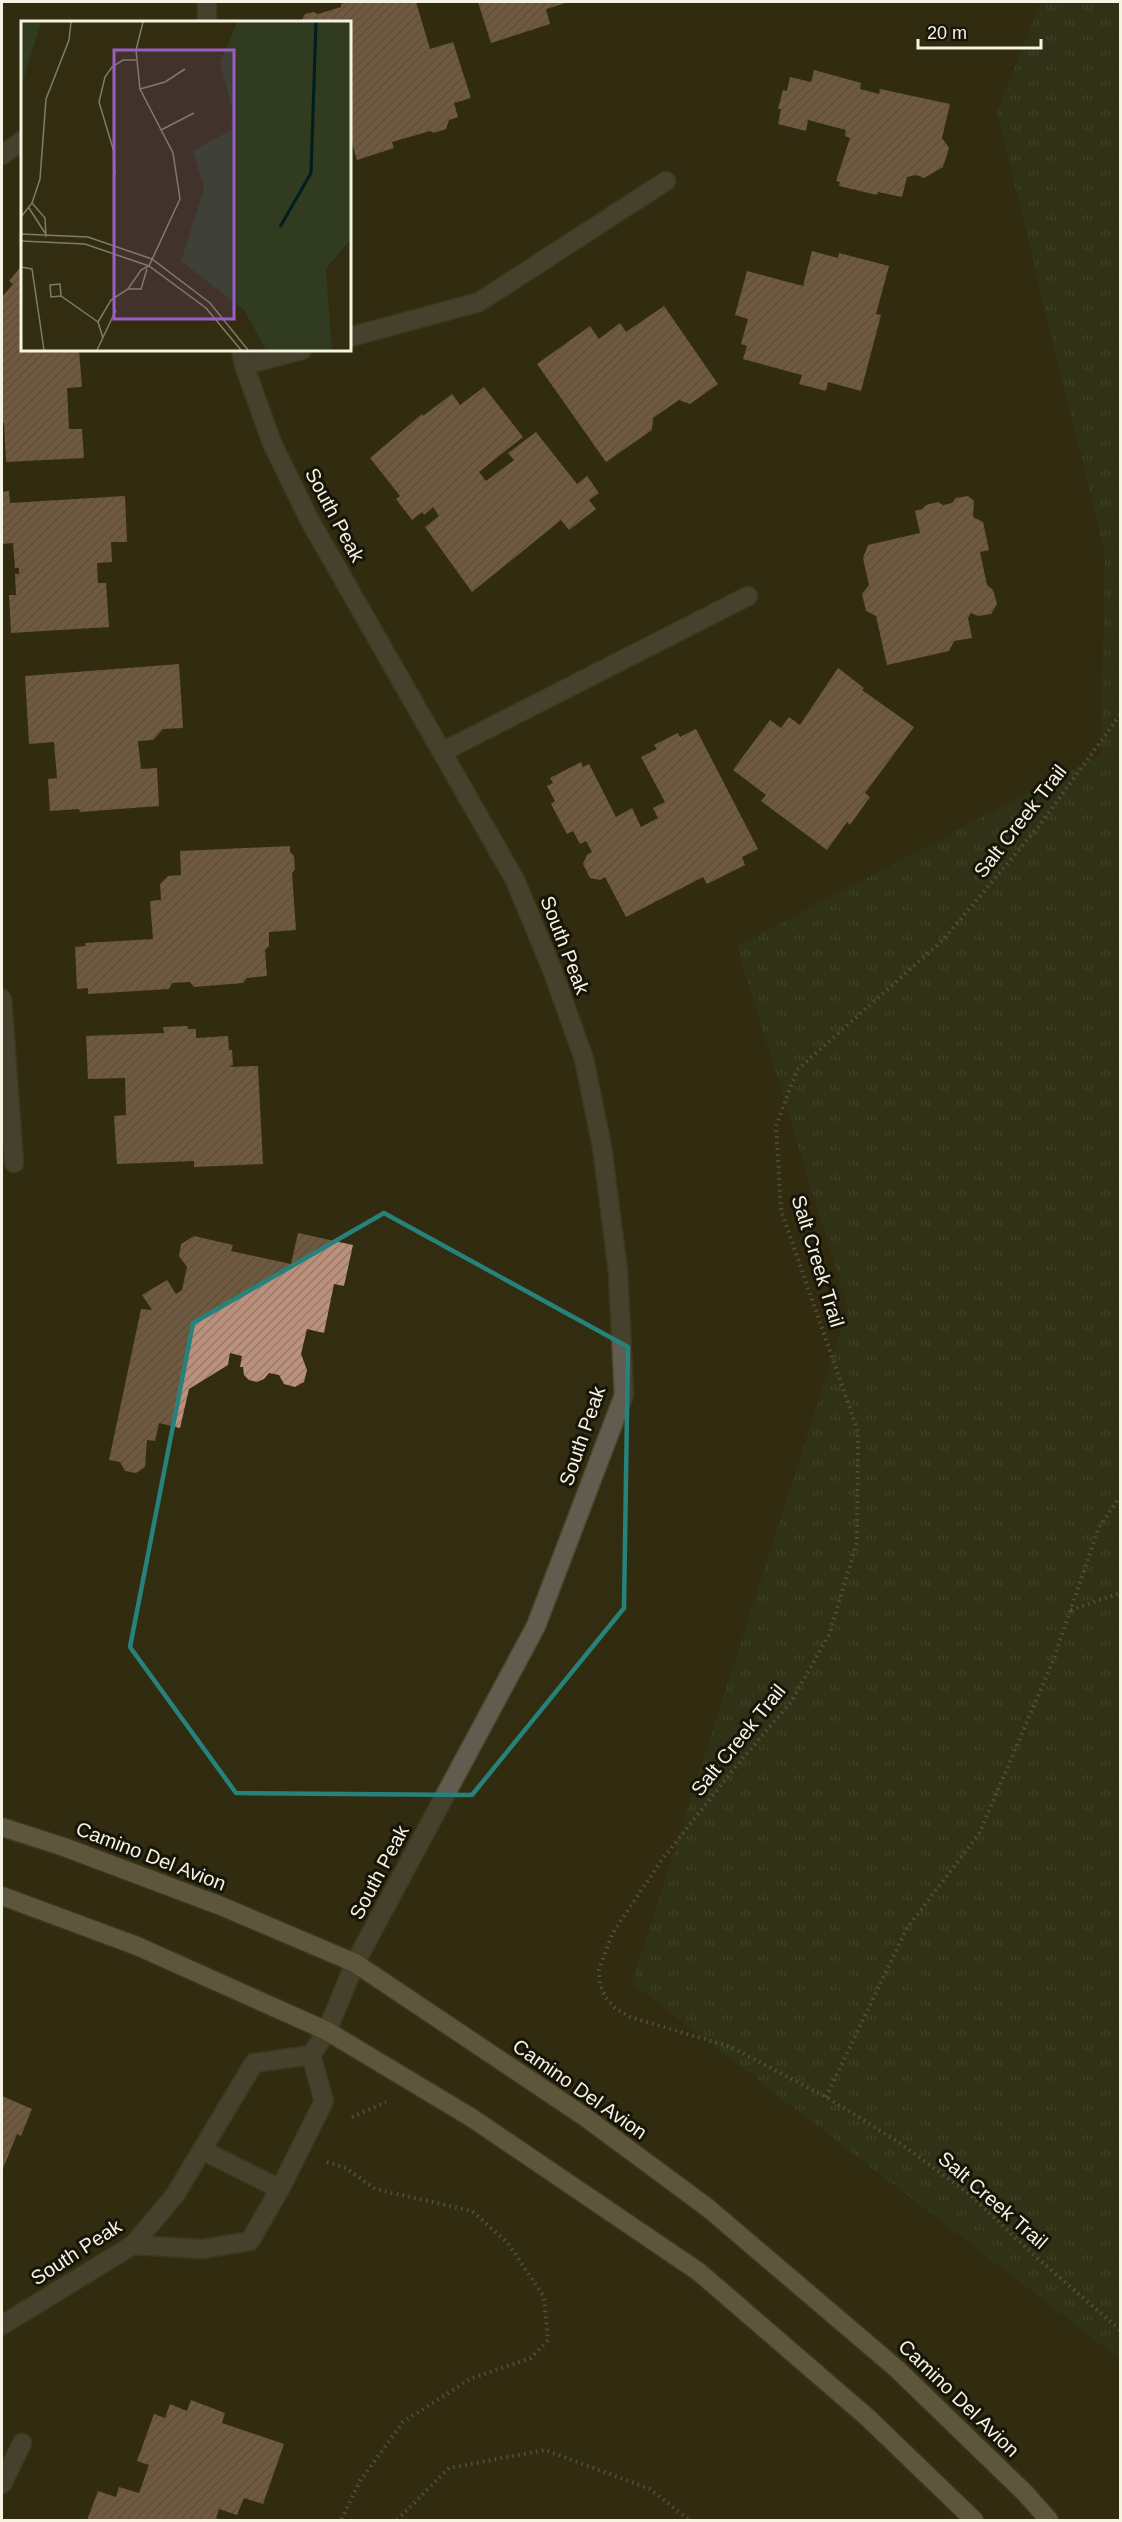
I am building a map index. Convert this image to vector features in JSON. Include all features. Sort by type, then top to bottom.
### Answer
[{"type":"main road","name":"Camino Del Avion","points":[[2,1827],[64,1847],[221,1906],[355,1963],[585,2117],[708,2208],[897,2369],[1025,2493],[1049,2520]]},
{"type":"main road","points":[[2,1896],[137,1946],[327,2031],[472,2118],[699,2272],[867,2417],[974,2520]]},
{"type":"street","points":[[207,2],[207,21]]},
{"type":"street","points":[[2,155],[21,142]]},
{"type":"street","points":[[351,337],[478,302],[666,182]]},
{"type":"street","points":[[242,357],[293,351]]},
{"type":"street","name":"South Peak","points":[[2,2325],[133,2245],[175,2195],[254,2063],[311,2055],[327,2031],[355,1963],[536,1626],[624,1395],[618,1271],[602,1147],[584,1059],[553,972],[515,880],[444,751],[309,519],[272,443],[242,357]]},
{"type":"street","points":[[444,751],[748,596]]},
{"type":"street","points":[[2,999],[14,1163]]},
{"type":"street","points":[[133,2245],[203,2249],[250,2241],[280,2189],[324,2100],[311,2055]]},
{"type":"street","points":[[202,2150],[280,2189]]},
{"type":"street","points":[[2,2484],[22,2443]]},
{"type":"path","name":"Salt Creek Trail","points":[[1120,716],[1039,826],[944,940],[798,1070],[776,1126],[781,1210],[858,1432],[857,1543],[829,1635],[791,1702],[737,1765],[661,1861],[612,1934],[599,1970],[600,1984],[606,1998],[615,2008],[630,2017],[731,2047],[826,2097],[900,2143],[969,2194],[1120,2330]]},
{"type":"path","points":[[826,2097],[907,1928],[979,1834],[1023,1734],[1099,1527],[1120,1497]]},
{"type":"path","points":[[1070,1610],[1120,1593]]},
{"type":"path","points":[[341,2122],[384,2101],[393,2104]]},
{"type":"path","points":[[324,2152],[324,2162],[346,2168],[375,2189],[472,2211],[508,2243],[544,2297],[548,2340],[531,2358],[470,2379],[403,2422],[360,2481],[341,2520]]},
{"type":"path","points":[[397,2520],[449,2468],[545,2450],[650,2489],[688,2520]]},
{"type":"highlighted area","points":[[384,1213],[628,1347],[624,1608],[472,1795],[236,1793],[130,1647],[193,1323]]},
{"type":"green space","points":[[1041,2],[1120,2],[1120,2359],[632,1983],[848,1308],[737,946],[1101,755],[1105,555],[997,112]]},
{"type":"building","points":[[348,2],[416,2],[430,49],[453,42],[471,98],[454,103],[458,117],[449,120],[446,129],[434,133],[430,131],[392,142],[394,148],[357,160],[351,139],[351,21],[302,21],[305,14],[313,12],[318,14],[341,7],[341,4]]},
{"type":"building","points":[[478,2],[569,2],[546,9],[550,24],[491,43]]},
{"type":"building","points":[[814,70],[861,83],[860,89],[879,94],[880,89],[950,104],[942,138],[949,148],[943,167],[924,178],[916,175],[907,177],[902,197],[878,192],[877,195],[839,186],[840,182],[836,181],[850,138],[845,136],[846,130],[808,120],[806,131],[778,124],[781,109],[778,109],[783,90],[787,91],[790,77],[811,82]]},
{"type":"building","points":[[812,251],[838,258],[839,253],[889,266],[876,314],[881,315],[861,391],[828,382],[826,391],[799,384],[802,375],[743,359],[747,346],[741,344],[748,319],[735,315],[747,271],[803,286]]},
{"type":"building","points":[[21,266],[21,351],[79,351],[82,387],[67,388],[69,429],[82,429],[84,458],[6,462],[4,423],[2,423],[2,297],[13,284],[9,281]]},
{"type":"building","points":[[664,306],[718,384],[690,404],[679,400],[653,418],[652,430],[606,462],[537,364],[590,326],[599,339],[620,323],[626,332]]},
{"type":"building","points":[[484,387],[523,437],[479,472],[486,481],[514,460],[508,453],[536,432],[577,484],[587,476],[599,493],[589,500],[596,509],[569,530],[561,520],[472,592],[425,527],[439,516],[433,507],[424,515],[422,512],[412,520],[396,499],[400,496],[370,458],[422,414],[423,416],[452,394],[460,405]]},
{"type":"building","points":[[9,491],[10,503],[125,496],[127,542],[111,542],[112,562],[97,563],[98,583],[106,583],[109,627],[11,633],[9,595],[16,595],[15,574],[19,574],[19,568],[15,568],[13,543],[2,544],[2,492]]},
{"type":"building","points":[[968,496],[974,501],[973,517],[983,522],[989,550],[980,552],[987,585],[993,590],[997,604],[991,614],[978,616],[971,613],[968,618],[972,638],[954,641],[949,651],[887,665],[876,616],[866,611],[862,594],[869,585],[863,558],[868,545],[920,533],[915,511],[926,505],[938,502],[943,505],[952,503],[956,498]]},
{"type":"building","points":[[179,664],[183,728],[163,729],[153,740],[138,741],[141,769],[157,768],[159,806],[80,812],[79,809],[50,811],[48,779],[57,778],[54,742],[29,744],[25,676]]},
{"type":"building","points":[[838,668],[864,688],[862,690],[914,727],[865,793],[870,797],[850,825],[847,822],[827,850],[761,801],[766,795],[733,770],[770,720],[781,728],[789,717],[800,725]]},
{"type":"building","points":[[696,729],[758,849],[742,857],[745,865],[707,884],[703,877],[626,917],[605,877],[600,880],[590,878],[583,864],[587,855],[592,852],[586,841],[580,844],[573,831],[567,834],[551,804],[555,801],[547,786],[553,783],[550,778],[581,762],[583,767],[589,764],[616,817],[632,808],[641,827],[658,818],[653,808],[665,802],[641,757],[657,749],[654,745],[678,733],[680,737]]},
{"type":"building","points":[[290,846],[295,869],[292,873],[296,930],[269,932],[269,946],[265,950],[267,976],[247,978],[243,983],[194,987],[190,982],[172,983],[169,989],[88,994],[88,988],[77,989],[75,947],[86,946],[85,943],[153,939],[150,901],[161,900],[160,884],[168,876],[181,875],[180,851]]},
{"type":"building","points":[[188,1026],[188,1029],[196,1029],[196,1038],[228,1036],[233,1065],[230,1067],[258,1066],[263,1164],[194,1167],[194,1161],[117,1164],[114,1116],[126,1115],[125,1078],[88,1079],[86,1036],[164,1033],[163,1027]]},
{"type":"building","points":[[298,1233],[353,1245],[344,1286],[334,1284],[324,1333],[307,1329],[301,1354],[307,1370],[304,1382],[295,1387],[284,1384],[279,1375],[269,1373],[257,1382],[249,1380],[244,1375],[243,1367],[240,1367],[242,1356],[230,1353],[228,1365],[189,1389],[180,1428],[159,1423],[155,1441],[147,1440],[145,1467],[136,1473],[125,1471],[120,1462],[109,1460],[141,1309],[152,1310],[142,1295],[167,1280],[176,1294],[182,1290],[187,1267],[179,1256],[181,1244],[194,1236],[233,1245],[231,1251],[291,1264]]},
{"type":"building","points":[[2,2096],[32,2109],[21,2136],[17,2134],[2,2171]]},
{"type":"building","points":[[191,2400],[225,2413],[222,2423],[284,2444],[263,2504],[244,2498],[237,2515],[219,2509],[216,2518],[222,2520],[87,2520],[98,2491],[116,2497],[119,2487],[139,2493],[149,2465],[137,2461],[154,2414],[165,2418],[170,2404],[187,2411]]}]
